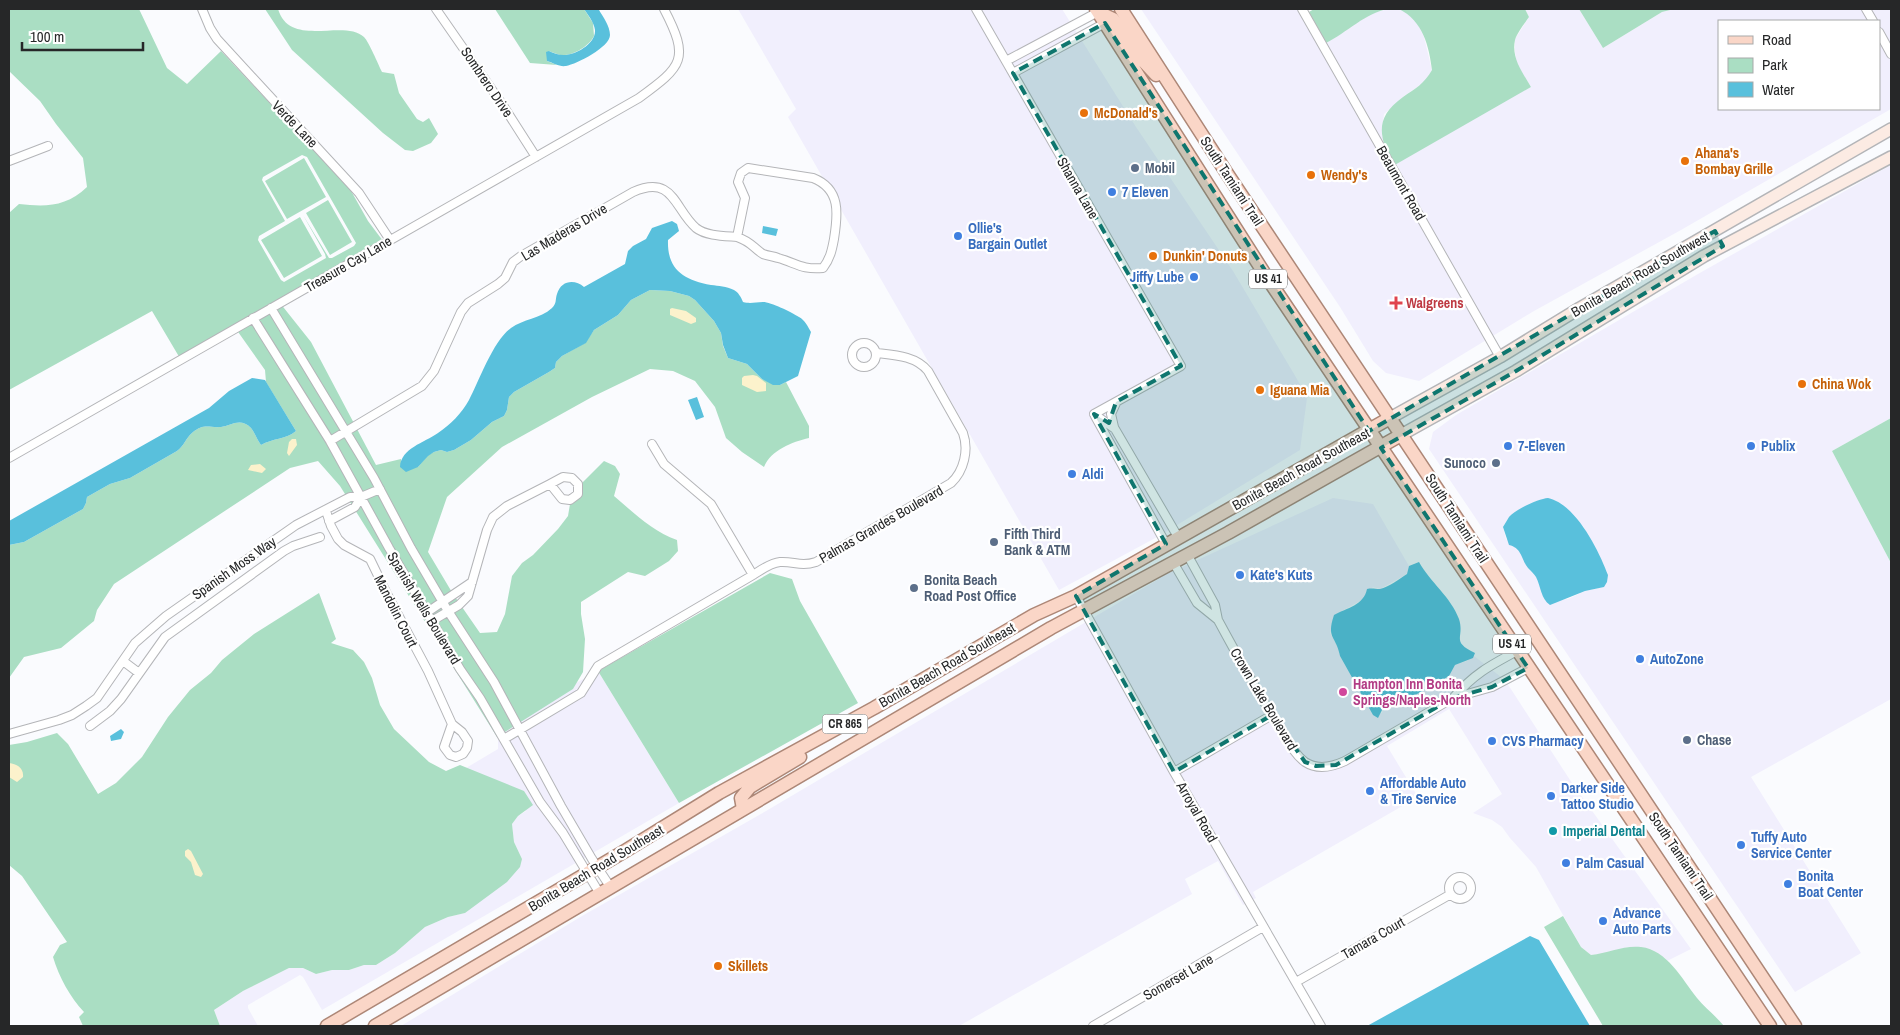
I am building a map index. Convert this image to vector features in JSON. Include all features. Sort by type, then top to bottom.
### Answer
[{"type":"main road","name":"South Tamiami Trail","points":[[1121,9],[1175,95],[1795,1026]]},
{"type":"main road","name":"South Tamiami Trail","points":[[1100,15],[1261,268],[1369,431],[1770,1026]]},
{"type":"main road","points":[[1100,15],[1113,19],[1143,61],[1175,95]]},
{"type":"main road","name":"Bonita Beach Road Southwest","points":[[1390,418],[1500,357],[1572,313],[1891,130]]},
{"type":"main road","name":"Bonita Beach Road Southwest","points":[[1402,435],[1516,371],[1642,293],[1723,246],[1891,157]]},
{"type":"main road","points":[[1715,231],[1723,246]]},
{"type":"main road","name":"Bonita Beach Road Southeast","points":[[327,1026],[719,793],[848,722],[1034,614],[1076,596],[1390,418]]},
{"type":"main road","name":"Bonita Beach Road Southeast","points":[[375,1026],[1084,610],[1402,435]]},
{"type":"main road","points":[[743,809],[742,798],[750,787],[833,738],[848,722]]},
{"type":"street","name":"Verde Lane","points":[[202,9],[217,40],[359,193],[390,240]]},
{"type":"street","name":"Sombrero Drive","points":[[436,9],[536,156]]},
{"type":"street","name":"Treasure Cay Lane","points":[[9,458],[639,98],[669,74],[676,66],[678,59],[680,46],[676,32],[664,9]]},
{"type":"street","name":"Shanna Lane","points":[[976,9],[1181,366],[1116,402]]},
{"type":"street","name":"Beaumont Road","points":[[1302,9],[1500,357]]},
{"type":"street","points":[[1866,9],[1872,20]]},
{"type":"street","points":[[1006,61],[1100,15]]},
{"type":"street","points":[[1013,73],[1100,15]]},
{"type":"street","points":[[1880,34],[1891,54]]},
{"type":"street","points":[[9,161],[48,146]]},
{"type":"street","name":"Las Maderas Drive","points":[[330,441],[422,386],[434,371],[461,312],[468,303],[505,278],[513,262],[633,192],[650,187],[659,188],[674,198],[696,228],[704,232],[737,237],[748,241],[762,253],[796,266],[814,269],[823,268],[829,261],[838,214],[836,204],[828,188],[821,181],[813,178],[748,168],[741,173],[738,182],[745,198],[737,237]]},
{"type":"street","name":"Spanish Wells Boulevard","points":[[272,308],[380,488],[411,548],[448,611],[494,682],[561,806],[592,870],[606,891]]},
{"type":"street","name":"Spanish Wells Boulevard","points":[[253,318],[330,441],[426,612],[504,739],[540,802],[606,891]]},
{"type":"street","name":"Palmas Grandes Boulevard","points":[[504,739],[581,693],[598,666],[772,564],[780,562],[799,565],[816,562],[951,483],[958,477],[966,451],[966,442],[963,433],[928,371],[922,364],[914,360],[877,353]]},
{"type":"street","points":[[1094,414],[1116,402]]},
{"type":"street","points":[[1116,402],[1111,414],[1115,429],[1178,537]]},
{"type":"street","points":[[1094,414],[1115,429]]},
{"type":"street","points":[[1094,414],[1166,544]]},
{"type":"street","points":[[652,444],[664,464],[711,504],[754,575]]},
{"type":"street","points":[[432,622],[459,605],[468,596],[487,530],[493,517],[507,506],[550,484]]},
{"type":"street","name":"Spanish Moss Way","points":[[9,734],[59,720],[72,715],[86,706],[97,698],[136,643],[166,616],[296,525],[350,497],[361,497],[380,488]]},
{"type":"street","name":"Spanish Moss Way","points":[[329,522],[355,507],[361,497]]},
{"type":"street","name":"Mandolin Court","points":[[326,511],[329,522],[338,539],[344,545],[370,559],[428,671],[452,724]]},
{"type":"street","name":"Spanish Moss Way","points":[[90,726],[110,711],[121,699],[165,637],[182,623],[293,546],[320,537]]},
{"type":"street","name":"Crown Lake Boulevard","points":[[1187,554],[1215,605],[1218,620],[1272,715],[1297,754],[1310,764],[1326,767],[1345,761],[1453,698],[1492,687],[1528,668]]},
{"type":"street","name":"Crown Lake Boulevard","points":[[1172,562],[1197,603],[1218,620]]},
{"type":"street","points":[[426,612],[472,582]]},
{"type":"street","name":"Arroyal Road","points":[[1076,596],[1174,772],[1321,1026]]},
{"type":"street","name":"Crown Lake Boulevard","points":[[1453,698],[1480,672],[1517,651]]},
{"type":"street","points":[[123,662],[139,673]]},
{"type":"street","points":[[1174,772],[1272,715]]},
{"type":"street","name":"Tamara Court","points":[[1296,982],[1450,894]]},
{"type":"street","name":"Somerset Lane","points":[[1093,1026],[1263,927]]},
{"type":"highlighted area","points":[[1105,23],[1369,431],[1715,231],[1723,246],[1516,371],[1381,448],[1528,668],[1492,687],[1453,698],[1336,765],[1316,766],[1305,762],[1272,715],[1174,772],[1076,596],[1166,544],[1094,414],[1109,423],[1116,402],[1181,366],[1013,73]]},
{"type":"shaded area","points":[[738,9],[1062,9],[1136,127],[1233,271],[1297,379],[1307,398],[1300,450],[1159,536],[1059,590],[788,117],[796,109]]},
{"type":"shaded area","points":[[1141,9],[1307,9],[1326,43],[1372,13],[1388,9],[1399,9],[1408,13],[1423,33],[1432,70],[1425,82],[1404,96],[1384,114],[1382,134],[1387,153],[1531,87],[1516,63],[1515,51],[1515,39],[1529,17],[1525,9],[1579,9],[1603,48],[1662,12],[1674,9],[1891,9],[1891,109],[1681,230],[1534,311],[1419,381],[1386,373],[1373,361],[1340,307]]},
{"type":"shaded area","points":[[1891,165],[1891,418],[1832,451],[1891,563],[1891,699],[1751,777],[1861,953],[1795,992],[1429,449],[1433,432],[1456,415],[1698,274]],"holes":[[[1536,501],[1583,526],[1608,574],[1603,587],[1585,591],[1568,599],[1545,601],[1537,578],[1528,568],[1520,551],[1506,539],[1503,527],[1509,517]]]},
{"type":"shaded area","points":[[1333,498],[1373,504],[1409,566],[1407,574],[1380,589],[1373,587],[1362,600],[1340,612],[1330,633],[1339,649],[1340,656],[1373,715],[1382,713],[1386,702],[1399,703],[1444,680],[1455,665],[1467,661],[1474,656],[1505,680],[1570,780],[1691,949],[1667,961],[1665,958],[1628,947],[1603,954],[1591,955],[1581,947],[1536,867],[1502,827],[1492,820],[1473,813],[1502,794],[1449,709],[1387,746],[1418,797],[1253,892],[1256,898],[1243,905],[1218,861],[1185,879],[1192,894],[959,1026],[401,1026],[582,916],[766,811],[1169,573]]},
{"type":"shaded area","points":[[598,671],[679,803],[322,1010],[300,975],[248,1005],[258,1026],[220,1026],[214,1010],[243,991],[289,968],[303,968],[316,974],[332,970],[349,970],[364,965],[376,965],[395,953],[425,927],[448,917],[465,913],[522,859],[514,842],[512,824],[518,816],[526,811],[466,768],[498,749],[498,736],[573,689],[576,683]]},
{"type":"green space","points":[[9,9],[139,9],[167,68],[187,84],[221,51],[350,189],[368,221],[383,241],[280,303],[311,342],[376,465],[401,459],[401,461],[418,467],[428,455],[441,450],[447,452],[454,450],[471,440],[492,422],[504,416],[509,397],[514,392],[555,368],[556,362],[562,356],[585,343],[594,330],[618,315],[631,300],[650,290],[670,291],[689,296],[695,300],[714,321],[721,333],[723,346],[728,358],[747,364],[762,379],[780,385],[786,382],[809,426],[809,438],[789,444],[777,451],[764,467],[726,438],[715,407],[695,381],[673,371],[650,369],[592,397],[502,447],[447,497],[428,552],[453,594],[480,633],[497,632],[505,614],[512,576],[522,563],[533,555],[558,529],[568,516],[571,498],[579,486],[604,461],[615,466],[620,474],[614,496],[651,527],[677,540],[678,551],[669,561],[645,576],[628,572],[581,602],[585,639],[583,672],[573,689],[497,737],[340,486],[318,461],[290,468],[114,584],[97,610],[94,621],[61,648],[24,657],[9,678],[9,545],[24,542],[83,509],[87,497],[110,484],[130,478],[177,451],[190,435],[200,428],[243,423],[251,428],[261,445],[288,436],[296,431],[266,382],[265,370],[236,329],[181,360],[152,311],[9,390],[9,213],[19,204],[47,205],[63,202],[79,194],[87,187],[83,158],[40,101],[9,71]],"holes":[[[302,155],[307,157],[356,243],[354,246],[329,258],[303,215],[326,258],[284,282],[258,240],[259,236],[285,221],[262,180],[263,177]]]},
{"type":"green space","points":[[265,9],[278,9],[284,21],[294,28],[318,31],[344,30],[355,32],[364,37],[382,72],[394,74],[399,93],[417,119],[423,122],[429,118],[438,134],[431,143],[413,151],[405,150],[383,133],[292,50]]},
{"type":"green space","points":[[495,9],[584,9],[593,23],[594,36],[592,40],[575,53],[560,55],[549,51],[547,61],[557,65],[530,63]]},
{"type":"green space","points":[[1314,9],[1388,9],[1364,18],[1326,43],[1309,12]]},
{"type":"green space","points":[[1399,9],[1525,9],[1529,17],[1516,37],[1514,47],[1518,65],[1531,87],[1393,166],[1382,137],[1383,120],[1387,112],[1426,79],[1432,70],[1427,43],[1419,27],[1414,20]]},
{"type":"green space","points":[[1579,9],[1674,9],[1662,12],[1603,48]]},
{"type":"green space","points":[[304,158],[326,197],[287,219],[265,181]]},
{"type":"green space","points":[[328,200],[352,242],[330,255],[306,213]]},
{"type":"green space","points":[[300,217],[322,256],[284,278],[261,240]]},
{"type":"green space","points":[[1891,418],[1891,563],[1832,451]]},
{"type":"green space","points":[[770,573],[792,579],[800,601],[858,703],[679,803],[598,671]]},
{"type":"green space","points":[[319,593],[336,639],[331,643],[353,650],[364,662],[372,678],[380,705],[394,729],[429,762],[446,771],[460,765],[524,791],[533,805],[518,816],[512,824],[514,842],[522,859],[520,867],[507,882],[465,913],[448,917],[425,927],[395,953],[376,965],[364,965],[349,970],[332,970],[316,974],[303,968],[289,968],[243,991],[214,1010],[220,1026],[83,1026],[79,1017],[84,1012],[74,1000],[58,972],[53,957],[60,945],[67,942],[22,876],[9,865],[9,745],[57,733],[68,744],[98,794],[116,783],[142,757],[168,717],[190,690],[211,673],[222,660],[254,634]]},
{"type":"green space","points":[[1563,916],[1581,947],[1591,955],[1635,947],[1650,949],[1659,954],[1673,966],[1700,1002],[1724,1026],[1603,1026],[1544,927]]},
{"type":"sand","points":[[670,309],[686,311],[696,318],[696,322],[691,324],[670,315]]},
{"type":"sand","points":[[753,375],[766,383],[766,391],[757,392],[742,385],[742,378],[744,376]]},
{"type":"sand","points":[[292,439],[296,439],[297,445],[289,456],[287,453],[289,442]]},
{"type":"sand","points":[[260,464],[266,469],[262,473],[248,470],[251,465]]},
{"type":"sand","points":[[9,763],[17,765],[22,771],[23,777],[17,782],[9,777]]},
{"type":"sand","points":[[188,849],[191,851],[203,874],[201,877],[195,875],[191,862],[185,856],[185,851]]},
{"type":"water","points":[[584,9],[599,10],[609,28],[609,40],[599,50],[571,65],[561,66],[547,61],[546,52],[549,51],[560,55],[569,54],[584,48],[592,40],[595,30],[591,19]]},
{"type":"water","points":[[672,221],[677,224],[679,231],[668,240],[668,250],[670,259],[679,272],[701,283],[731,289],[738,293],[743,302],[767,302],[776,305],[805,322],[811,332],[798,376],[780,385],[773,385],[762,379],[747,364],[728,358],[721,333],[714,321],[695,300],[689,296],[670,291],[650,290],[631,300],[618,315],[594,330],[586,343],[562,356],[556,362],[555,368],[514,392],[509,397],[504,416],[492,422],[471,440],[454,450],[434,452],[418,467],[406,472],[400,467],[404,455],[442,430],[459,414],[469,400],[492,351],[504,334],[511,328],[552,308],[559,289],[565,284],[573,282],[584,287],[625,264],[628,251],[646,239],[652,228]]},
{"type":"water","points":[[763,226],[778,229],[776,236],[762,233]]},
{"type":"water","points":[[252,378],[265,380],[296,431],[288,436],[261,445],[251,428],[243,423],[200,428],[190,435],[177,451],[130,478],[110,484],[87,497],[83,509],[24,542],[9,545],[9,521],[209,408],[229,391]]},
{"type":"water","points":[[697,397],[704,417],[696,420],[688,400]]},
{"type":"water","points":[[1548,498],[1568,509],[1577,519],[1599,554],[1608,575],[1604,587],[1585,591],[1550,605],[1543,596],[1536,577],[1526,565],[1519,551],[1509,545],[1503,527],[1509,517],[1517,511],[1533,502]]},
{"type":"water","points":[[1419,562],[1455,611],[1459,619],[1461,642],[1467,649],[1475,653],[1473,658],[1455,665],[1449,676],[1427,689],[1399,703],[1386,702],[1378,718],[1373,715],[1340,656],[1331,633],[1334,615],[1359,602],[1367,589],[1387,587],[1407,574],[1409,566]]},
{"type":"water","points":[[121,729],[124,732],[121,739],[111,741],[110,736]]},
{"type":"water","points":[[1530,936],[1539,940],[1590,1026],[1367,1026]]},
{"type":"place","name":"McDonald's","points":[[1084,113]]},
{"type":"place","name":"Ahana's Bombay Grille","points":[[1685,161]]},
{"type":"place","name":"Mobil","points":[[1135,168]]},
{"type":"place","name":"Wendy's","points":[[1311,175]]},
{"type":"place","name":"7 Eleven","points":[[1112,192]]},
{"type":"place","name":"Ollie's Bargain Outlet","points":[[958,236]]},
{"type":"place","name":"Dunkin' Donuts","points":[[1153,256]]},
{"type":"place","name":"Jiffy Lube","points":[[1194,277]]},
{"type":"place","name":"Walgreens","points":[[1396,303]]},
{"type":"place","name":"China Wok","points":[[1802,384]]},
{"type":"place","name":"Iguana Mia","points":[[1260,390]]},
{"type":"place","name":"7-Eleven","points":[[1508,446]]},
{"type":"place","name":"Publix","points":[[1751,446]]},
{"type":"place","name":"Sunoco","points":[[1496,463]]},
{"type":"place","name":"Aldi","points":[[1072,474]]},
{"type":"place","name":"Fifth Third Bank & ATM","points":[[994,542]]},
{"type":"place","name":"Kate's Kuts","points":[[1240,575]]},
{"type":"place","name":"Bonita Beach Road Post Office","points":[[914,588]]},
{"type":"place","name":"AutoZone","points":[[1640,659]]},
{"type":"place","name":"Hampton Inn Bonita Springs/Naples-North","points":[[1343,692]]},
{"type":"place","name":"Chase","points":[[1687,740]]},
{"type":"place","name":"CVS Pharmacy","points":[[1492,741]]},
{"type":"place","name":"Affordable Auto & Tire Service","points":[[1370,791]]},
{"type":"place","name":"Darker Side Tattoo Studio","points":[[1551,796]]},
{"type":"place","name":"Imperial Dental","points":[[1553,831]]},
{"type":"place","name":"Tuffy Auto Service Center","points":[[1741,845]]},
{"type":"place","name":"Palm Casual","points":[[1566,863]]},
{"type":"place","name":"Bonita Boat Center","points":[[1788,884]]},
{"type":"place","name":"Advance Auto Parts","points":[[1603,921]]},
{"type":"place","name":"Skillets","points":[[718,966]]}]
